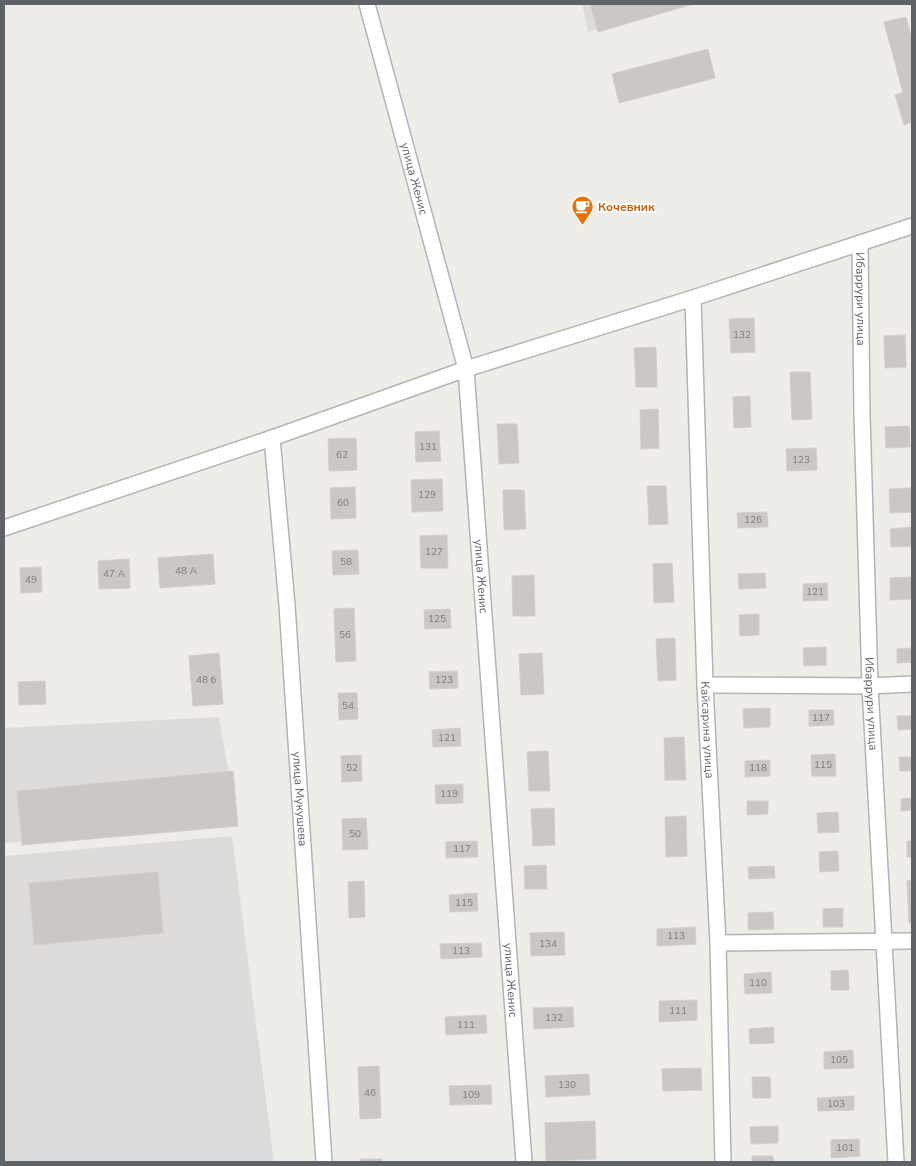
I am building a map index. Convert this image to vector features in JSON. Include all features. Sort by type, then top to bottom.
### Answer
[{"type":"street","name":"улица Женис","points":[[367,4],[466,369],[524,1162]]},
{"type":"street","points":[[4,528],[272,438],[466,369],[693,298],[912,226]]},
{"type":"street","name":"Ибаррури улица","points":[[860,244],[862,415],[870,686],[896,1162]]},
{"type":"street","name":"Кайсарина улица","points":[[693,298],[705,685],[718,943],[723,1162]]},
{"type":"street","name":"улица Мукушева","points":[[272,438],[287,605],[324,1162]]},
{"type":"street","points":[[705,685],[870,686],[912,684]]},
{"type":"street","points":[[718,943],[912,941]]},
{"type":"shaded area","points":[[582,4],[681,4],[588,32]]},
{"type":"shaded area","points":[[219,717],[238,826],[4,843],[4,728]]},
{"type":"shaded area","points":[[232,836],[274,1162],[4,1162],[4,856]]},
{"type":"building","points":[[590,4],[693,4],[598,32]]},
{"type":"building","points":[[906,17],[912,40],[912,90],[903,93],[884,22]]},
{"type":"building","points":[[708,49],[715,78],[619,103],[612,74]]},
{"type":"building","points":[[912,90],[912,122],[904,125],[895,95]]},
{"type":"building","points":[[754,318],[755,352],[731,353],[729,319]]},
{"type":"building","points":[[905,335],[906,367],[885,368],[884,336]]},
{"type":"building","points":[[656,347],[657,387],[636,387],[634,348]]},
{"type":"building","points":[[790,372],[810,372],[812,419],[792,420]]},
{"type":"building","points":[[750,396],[751,427],[734,428],[733,397]]},
{"type":"building","points":[[658,409],[659,448],[641,449],[640,410]]},
{"type":"building","points":[[497,424],[517,424],[519,463],[499,464]]},
{"type":"building","points":[[909,426],[910,447],[886,448],[885,427]]},
{"type":"building","points":[[439,431],[441,461],[416,462],[415,432]]},
{"type":"building","points":[[356,438],[357,470],[329,471],[328,439]]},
{"type":"building","points":[[816,448],[817,470],[787,471],[786,449]]},
{"type":"building","points":[[442,479],[443,511],[412,512],[411,480]]},
{"type":"building","points":[[647,486],[666,486],[668,524],[649,525]]},
{"type":"building","points":[[355,487],[356,518],[331,519],[330,488]]},
{"type":"building","points":[[911,488],[912,512],[890,513],[889,489]]},
{"type":"building","points":[[503,490],[524,490],[526,529],[504,530]]},
{"type":"building","points":[[767,512],[768,527],[738,528],[737,513]]},
{"type":"building","points":[[912,527],[912,546],[891,547],[890,529]]},
{"type":"building","points":[[447,535],[448,568],[421,568],[420,536]]},
{"type":"building","points":[[358,550],[359,574],[333,575],[332,551]]},
{"type":"building","points":[[213,554],[215,584],[160,588],[158,558]]},
{"type":"building","points":[[129,559],[130,588],[99,589],[98,561]]},
{"type":"building","points":[[672,563],[674,602],[654,603],[653,564]]},
{"type":"building","points":[[41,567],[42,592],[21,593],[20,568]]},
{"type":"building","points":[[765,573],[766,588],[739,589],[738,574]]},
{"type":"building","points":[[534,575],[535,616],[513,616],[512,576]]},
{"type":"building","points":[[912,577],[912,599],[890,600],[890,578]]},
{"type":"building","points":[[827,583],[828,600],[803,601],[803,584]]},
{"type":"building","points":[[354,608],[356,661],[336,662],[334,609]]},
{"type":"building","points":[[450,609],[451,628],[425,629],[424,610]]},
{"type":"building","points":[[759,614],[759,635],[740,636],[739,615]]},
{"type":"building","points":[[675,638],[676,680],[658,681],[656,639]]},
{"type":"building","points":[[826,647],[826,665],[804,666],[803,648]]},
{"type":"building","points":[[912,648],[912,662],[897,663],[897,649]]},
{"type":"building","points":[[219,653],[223,704],[193,706],[189,656]]},
{"type":"building","points":[[542,653],[544,694],[521,695],[519,654]]},
{"type":"building","points":[[457,671],[458,688],[430,689],[429,672]]},
{"type":"building","points":[[45,681],[46,704],[19,705],[18,682]]},
{"type":"building","points":[[338,693],[357,693],[358,719],[339,720]]},
{"type":"building","points":[[770,708],[770,727],[744,728],[743,709]]},
{"type":"building","points":[[809,710],[833,710],[834,725],[809,726]]},
{"type":"building","points":[[897,716],[912,716],[912,729],[898,730]]},
{"type":"building","points":[[460,728],[461,746],[433,747],[432,730]]},
{"type":"building","points":[[684,737],[686,780],[665,780],[664,738]]},
{"type":"building","points":[[548,751],[550,791],[529,791],[527,752]]},
{"type":"building","points":[[835,754],[836,776],[812,776],[811,755]]},
{"type":"building","points":[[361,755],[362,781],[342,782],[341,756]]},
{"type":"building","points":[[899,757],[912,757],[912,771],[900,771]]},
{"type":"building","points":[[770,760],[770,776],[745,777],[745,761]]},
{"type":"building","points":[[233,771],[238,826],[22,845],[17,791]]},
{"type":"building","points":[[463,784],[463,803],[436,804],[435,785]]},
{"type":"building","points":[[912,798],[912,810],[901,811],[901,799]]},
{"type":"building","points":[[747,801],[768,801],[768,814],[747,815]]},
{"type":"building","points":[[554,808],[555,845],[533,846],[531,809]]},
{"type":"building","points":[[838,812],[839,832],[818,833],[817,813]]},
{"type":"building","points":[[686,816],[687,856],[666,857],[665,817]]},
{"type":"building","points":[[366,818],[368,849],[343,850],[342,819]]},
{"type":"building","points":[[477,841],[478,857],[446,858],[446,842]]},
{"type":"building","points":[[907,841],[912,841],[912,857],[907,857]]},
{"type":"building","points":[[838,851],[839,871],[820,872],[819,852]]},
{"type":"building","points":[[546,865],[547,889],[525,889],[524,866]]},
{"type":"building","points":[[774,866],[775,878],[749,879],[748,867]]},
{"type":"building","points":[[158,872],[163,933],[34,945],[29,883]]},
{"type":"building","points":[[912,880],[912,923],[909,923],[907,881]]},
{"type":"building","points":[[364,881],[365,917],[349,918],[348,882]]},
{"type":"building","points":[[477,893],[478,911],[450,912],[449,895]]},
{"type":"building","points":[[843,908],[843,927],[823,927],[823,909]]},
{"type":"building","points":[[773,912],[774,929],[748,930],[748,913]]},
{"type":"building","points":[[695,927],[696,944],[657,946],[657,929]]},
{"type":"building","points":[[564,932],[565,955],[531,956],[530,933]]},
{"type":"building","points":[[481,943],[482,957],[441,959],[440,944]]},
{"type":"building","points":[[848,970],[849,990],[831,990],[831,971]]},
{"type":"building","points":[[771,972],[772,993],[745,994],[744,974]]},
{"type":"building","points":[[697,1000],[697,1020],[659,1022],[659,1001]]},
{"type":"building","points":[[573,1007],[574,1027],[534,1029],[533,1008]]},
{"type":"building","points":[[486,1015],[487,1033],[446,1035],[445,1017]]},
{"type":"building","points":[[774,1027],[774,1043],[750,1044],[749,1029]]},
{"type":"building","points":[[853,1050],[854,1068],[824,1069],[824,1052]]},
{"type":"building","points":[[379,1066],[381,1118],[360,1119],[358,1067]]},
{"type":"building","points":[[701,1068],[702,1090],[663,1091],[662,1069]]},
{"type":"building","points":[[589,1074],[590,1095],[546,1097],[545,1076]]},
{"type":"building","points":[[752,1077],[770,1077],[771,1098],[753,1098]]},
{"type":"building","points":[[491,1085],[492,1104],[450,1105],[449,1086]]},
{"type":"building","points":[[854,1096],[854,1110],[818,1111],[817,1098]]},
{"type":"building","points":[[595,1121],[596,1159],[546,1161],[545,1123]]},
{"type":"building","points":[[778,1126],[778,1143],[751,1144],[750,1127]]},
{"type":"building","points":[[859,1139],[860,1156],[831,1158],[831,1140]]},
{"type":"building","points":[[752,1156],[773,1156],[774,1162],[752,1162]]},
{"type":"building","points":[[361,1159],[382,1159],[382,1162],[361,1162]]},
{"type":"place","name":"Кочевник","points":[[582,226]]}]
